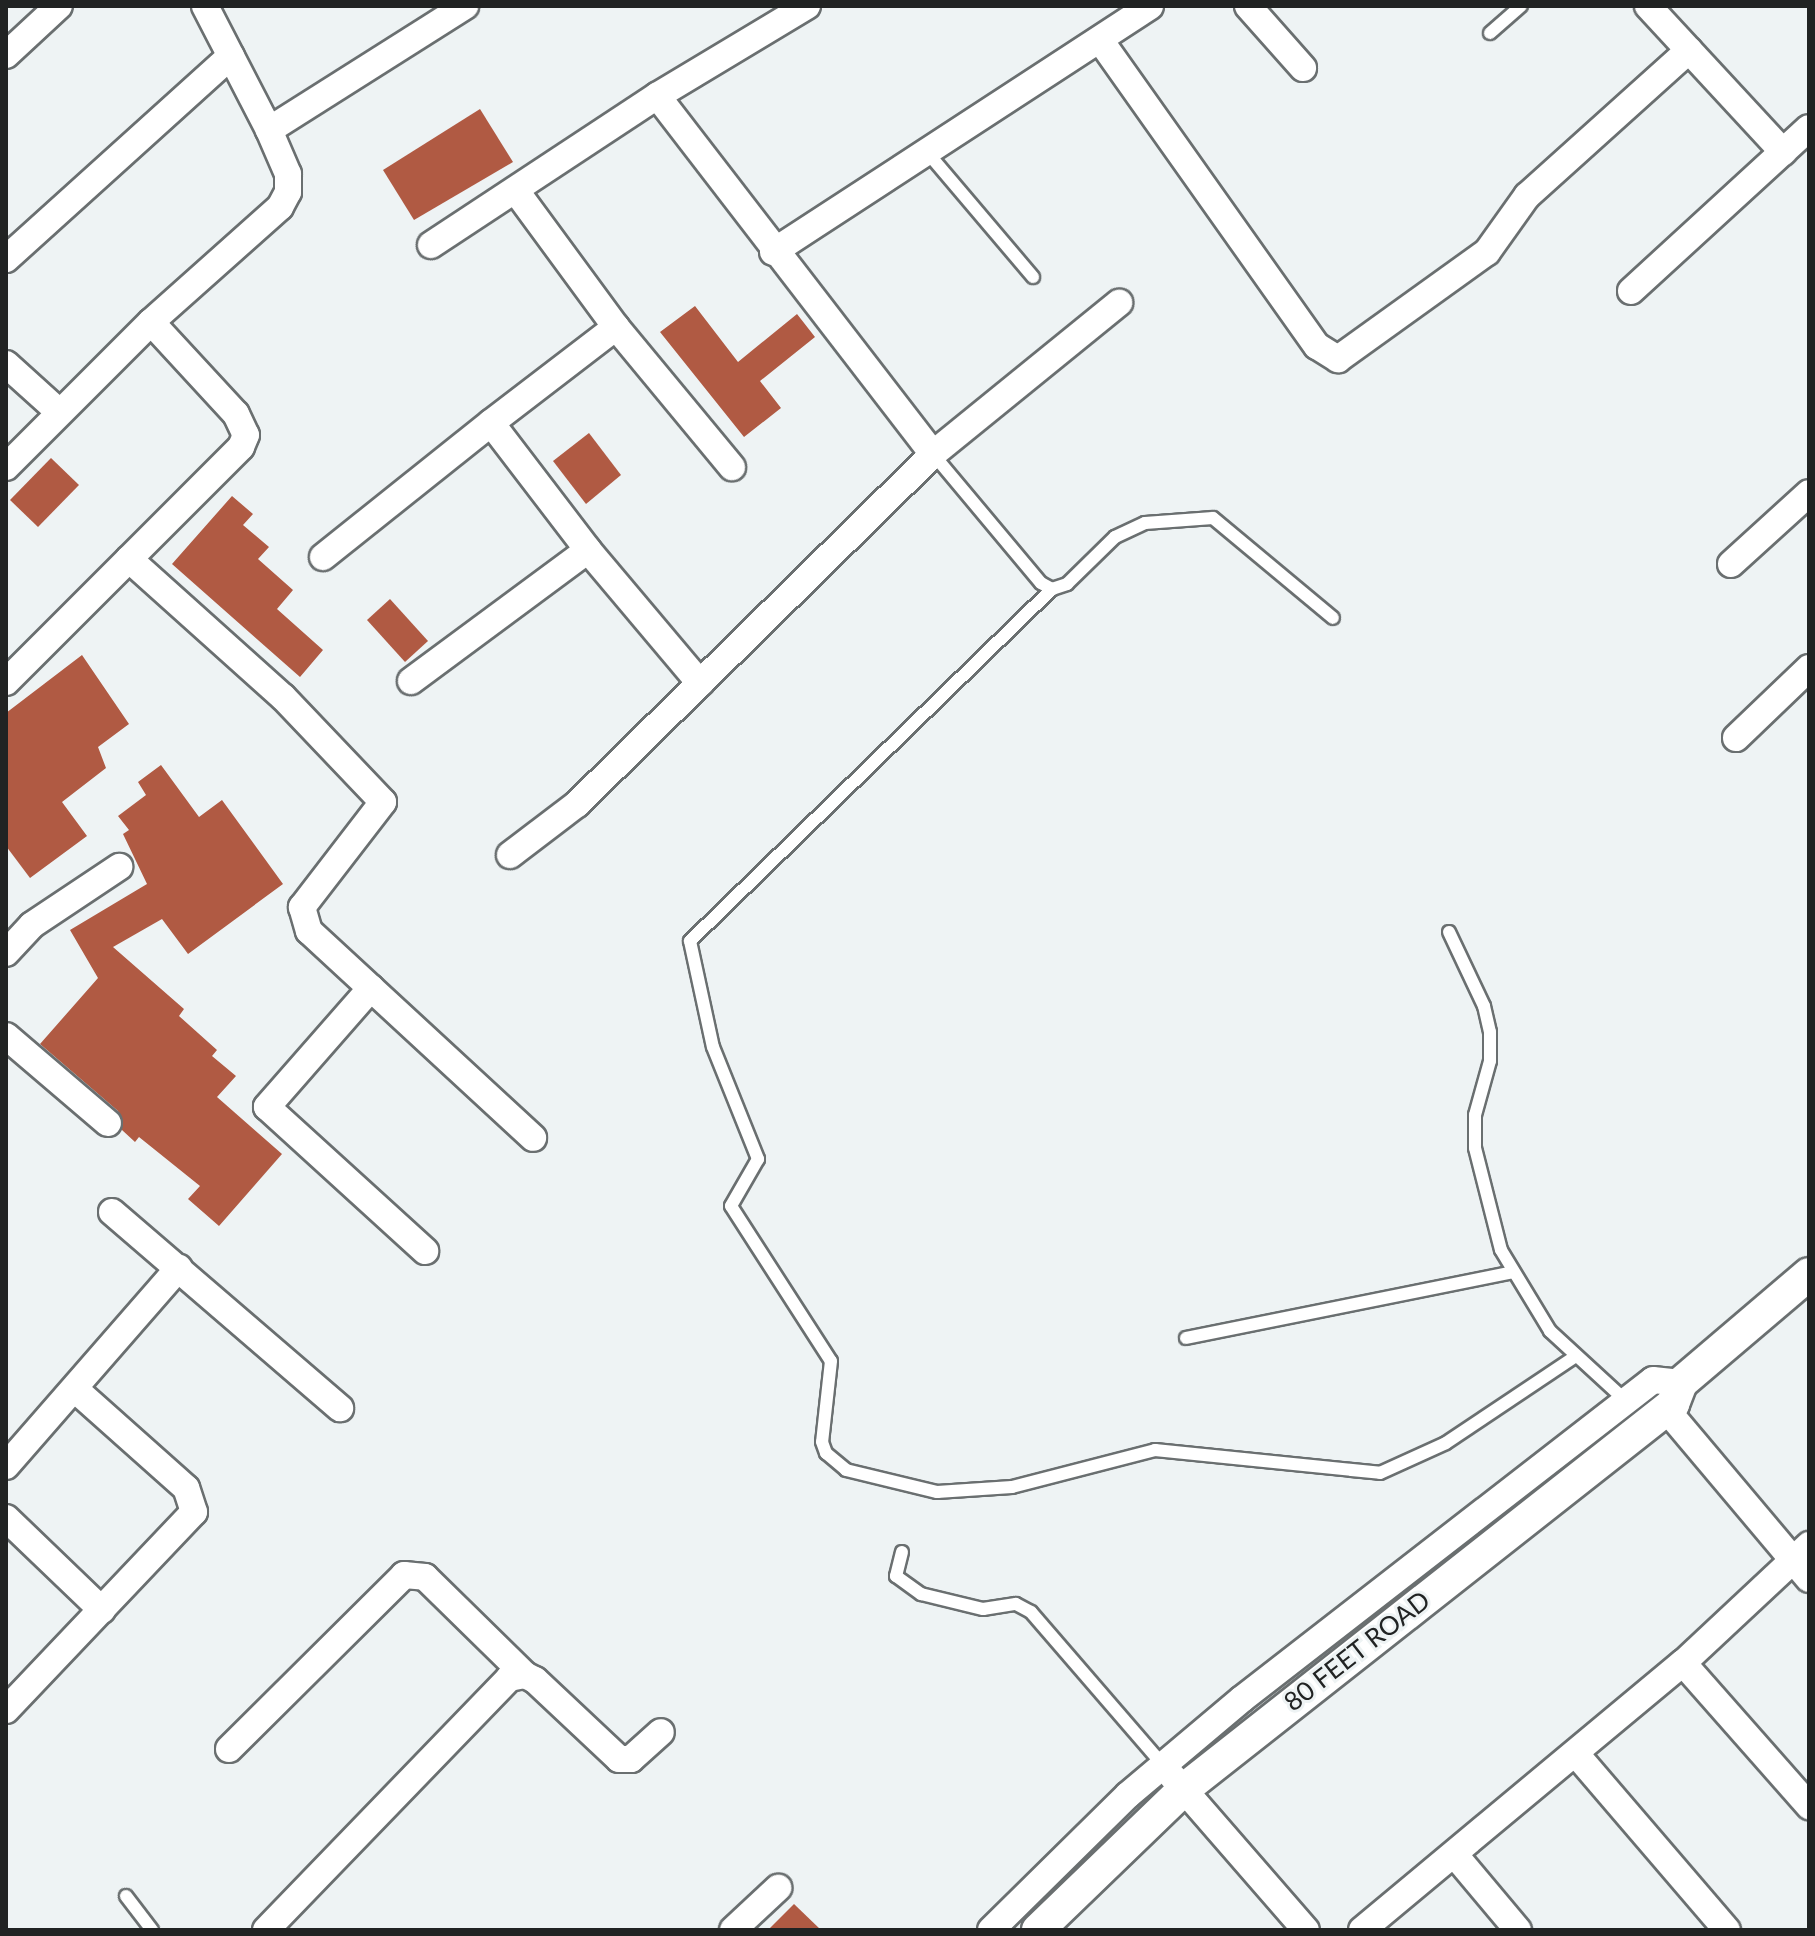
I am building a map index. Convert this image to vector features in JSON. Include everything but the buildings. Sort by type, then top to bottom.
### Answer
[{"type":"street","points":[[6,467],[58,411],[151,322],[280,207],[288,192],[288,174],[269,130],[205,6]]},
{"type":"street","points":[[269,130],[465,6]]},
{"type":"street","points":[[431,245],[657,96],[807,6]]},
{"type":"street","points":[[773,252],[1150,6]]},
{"type":"street","points":[[1248,6],[1303,68]]},
{"type":"street","points":[[1648,6],[1783,152]]},
{"type":"street","points":[[6,55],[51,9]]},
{"type":"street","points":[[1100,40],[1317,346],[1338,359],[1487,252],[1527,196],[1689,50]]},
{"type":"street","points":[[6,259],[231,56]]},
{"type":"street","points":[[657,96],[773,252],[933,454]]},
{"type":"street","points":[[1631,291],[1809,128]]},
{"type":"street","points":[[516,191],[616,327],[732,467]]},
{"type":"street","points":[[510,855],[577,804],[933,454],[1119,303]]},
{"type":"street","points":[[6,682],[241,447],[246,435],[236,414],[151,322]]},
{"type":"street","points":[[323,557],[616,327]]},
{"type":"street","points":[[6,364],[58,411]]},
{"type":"street","points":[[491,423],[588,550],[700,683]]},
{"type":"street","points":[[1731,564],[1809,493]]},
{"type":"street","points":[[411,681],[588,550]]},
{"type":"street","points":[[129,559],[283,697],[383,802],[302,907],[309,931],[533,1138]]},
{"type":"street","points":[[1736,738],[1809,668]]},
{"type":"street","points":[[6,953],[32,925],[119,867]]},
{"type":"street","points":[[371,988],[267,1107],[425,1251]]},
{"type":"street","points":[[6,1036],[108,1123]]},
{"type":"street","points":[[112,1212],[340,1408]]},
{"type":"street","points":[[6,1466],[76,1390],[179,1268]]},
{"type":"street","name":"80 FEET ROAD","points":[[1038,1930],[1183,1790],[1674,1396],[1809,1274]]},
{"type":"street","points":[[991,1930],[1163,1765],[1653,1380],[1674,1396],[1804,1561],[1362,1930]]},
{"type":"street","points":[[6,1710],[189,1519],[195,1505],[186,1488],[76,1390]]},
{"type":"street","points":[[6,1518],[102,1610]]},
{"type":"street","points":[[229,1749],[404,1575],[425,1577],[525,1675],[619,1759],[631,1759],[661,1732]]},
{"type":"street","points":[[1683,1663],[1809,1806]]},
{"type":"street","points":[[266,1930],[496,1688],[525,1675]]},
{"type":"street","points":[[1576,1754],[1727,1930]]},
{"type":"street","points":[[1163,1765],[1306,1930]]},
{"type":"street","points":[[1455,1855],[1518,1930]]},
{"type":"street","points":[[733,1930],[778,1888]]},
{"type":"lane","points":[[1490,33],[1521,6]]},
{"type":"lane","points":[[927,152],[1033,277]]},
{"type":"lane","points":[[933,454],[1052,589]]},
{"type":"lane","points":[[1333,618],[1213,518],[1145,523],[1115,537],[1067,584],[1052,589],[690,941],[713,1047],[758,1159],[731,1206],[831,1361],[822,1442],[826,1453],[846,1470],[937,1492],[1012,1487],[1100,1460],[1155,1450],[1380,1473],[1446,1443],[1576,1356]]},
{"type":"lane","points":[[1449,932],[1484,1006],[1490,1032],[1490,1061],[1475,1115],[1475,1148],[1501,1250],[1550,1331],[1625,1400]]},
{"type":"lane","points":[[1186,1338],[1513,1272]]},
{"type":"lane","points":[[902,1552],[896,1576],[921,1594],[983,1609],[1016,1604],[1031,1612],[1163,1765]]},
{"type":"lane","points":[[126,1896],[152,1930]]}]
